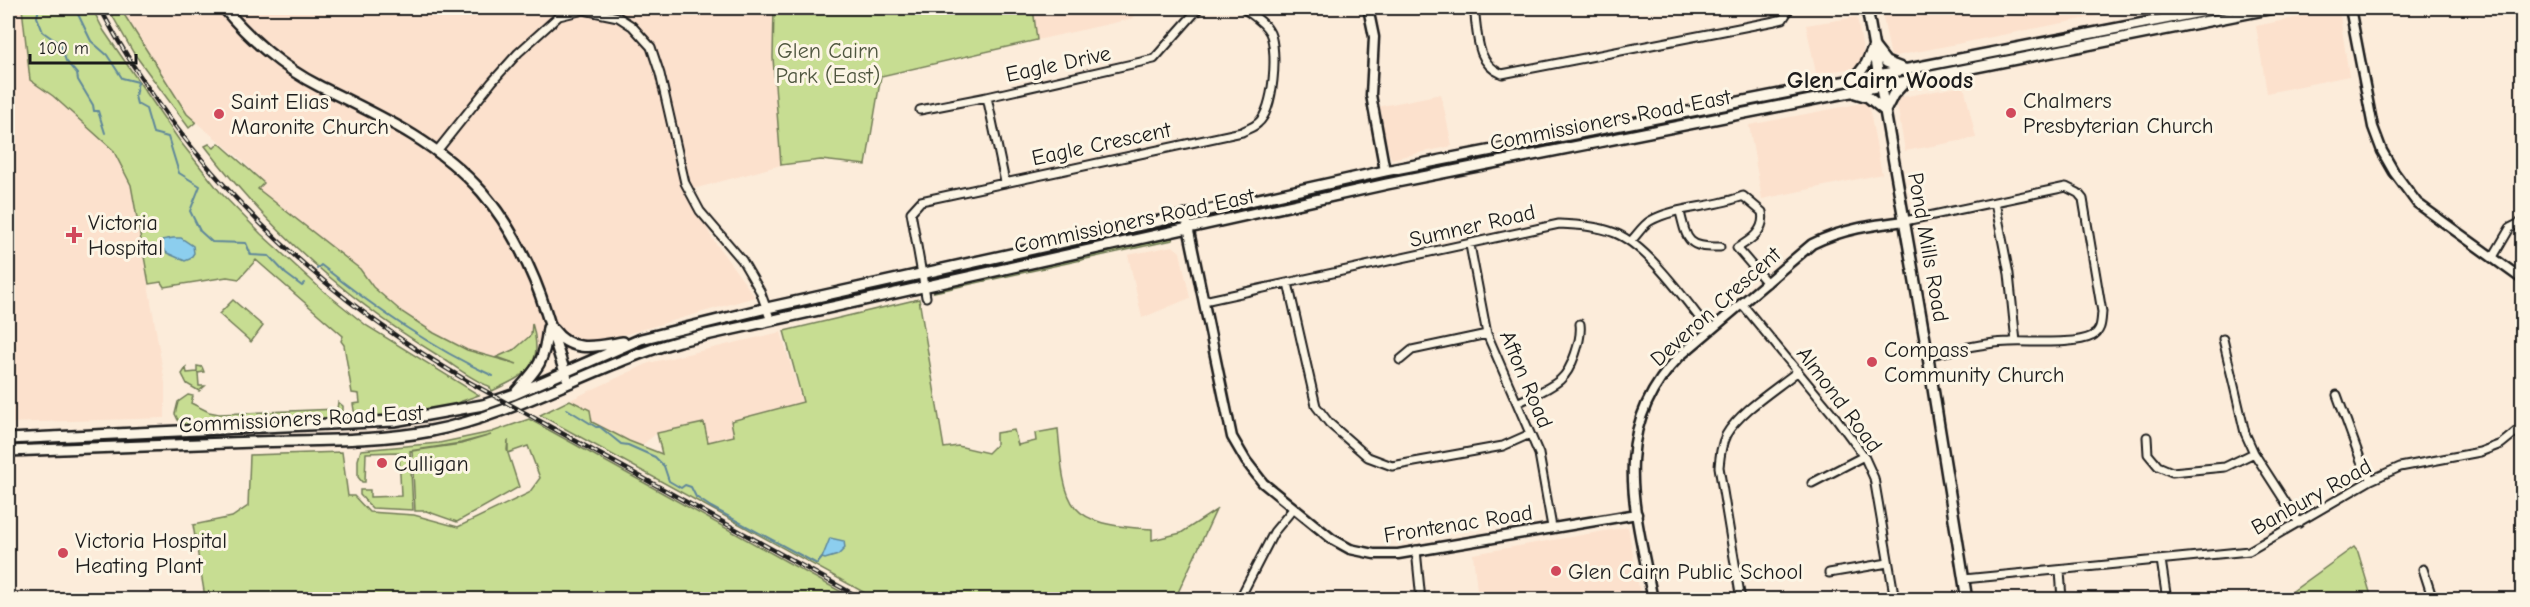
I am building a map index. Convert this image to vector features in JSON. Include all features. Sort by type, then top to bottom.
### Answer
[{"type":"main road","points":[[224,8],[239,26],[289,66],[318,85],[381,114],[437,151],[470,180],[502,219],[523,254],[570,383]]},
{"type":"main road","name":"Pond Mills Road","points":[[1867,8],[1928,355],[1967,600]]},
{"type":"main road","name":"Commissioners Road East","points":[[8,439],[394,421],[472,407],[515,394],[641,339],[767,308],[1186,217],[1384,171],[2221,8]]},
{"type":"main road","name":"Commissioners Road East","points":[[8,451],[351,439],[398,435],[469,422],[522,405],[657,347],[1387,184],[2274,8]]},
{"type":"main road","points":[[1854,80],[1866,64],[1874,46],[1886,62],[1914,69]]},
{"type":"main road","points":[[1849,92],[1868,97],[1886,111],[1898,87],[1906,81]]},
{"type":"main road","points":[[549,323],[560,339],[573,345],[590,347],[641,339]]},
{"type":"main road","points":[[515,394],[537,372],[546,346],[549,323]]},
{"type":"street","name":"Eagle Drive","points":[[1005,182],[987,97],[1154,59],[1199,8]]},
{"type":"street","name":"Eagle Crescent","points":[[926,297],[911,212],[916,204],[937,196],[1242,132],[1259,122],[1266,111],[1272,88],[1274,50],[1270,32],[1243,8]]},
{"type":"street","points":[[1368,8],[1374,37],[1371,95],[1387,184]]},
{"type":"street","points":[[1474,8],[1482,59],[1490,69],[1502,74],[1775,21],[1783,18],[1790,8]]},
{"type":"street","points":[[2350,8],[2373,127],[2390,165],[2417,203],[2523,279]]},
{"type":"street","points":[[437,151],[518,53],[559,16],[584,10],[618,17],[632,26],[651,47],[660,74],[685,183],[700,211],[742,260],[760,291],[771,321]]},
{"type":"street","points":[[920,110],[987,97]]},
{"type":"street","points":[[1905,221],[2066,187],[2078,193],[2083,199],[2102,312],[2101,327],[2094,335],[2085,338],[2016,342],[1928,355]]},
{"type":"street","points":[[1631,241],[1649,221],[1680,212],[1728,203],[1743,196],[1762,212],[1764,218],[1755,238],[1737,248],[1767,283]]},
{"type":"street","points":[[1995,202],[2009,274],[2016,342]]},
{"type":"street","points":[[1680,212],[1685,234],[1690,242],[1701,247],[1720,247]]},
{"type":"street","name":"Frontenac Road","points":[[1186,217],[1232,437],[1263,483],[1332,539],[1350,549],[1374,554],[1398,554],[1552,526],[1637,514]]},
{"type":"street","name":"Deveron Crescent","points":[[1653,600],[1637,514],[1633,463],[1638,424],[1650,393],[1666,370],[1709,330],[1812,244],[1828,236],[1857,228],[1905,221]]},
{"type":"street","points":[[2493,257],[2511,228],[2523,222]]},
{"type":"street","name":"Sumner Road","points":[[1204,301],[1559,224],[1599,228],[1631,241],[1709,330]]},
{"type":"street","name":"Afton Road","points":[[1470,245],[1487,334],[1539,454],[1552,526]]},
{"type":"street","points":[[1288,284],[1316,406],[1329,423],[1368,457],[1392,466],[1503,446],[1530,434]]},
{"type":"street","name":"Almond Road","points":[[1742,304],[1864,456],[1874,478],[1895,600]]},
{"type":"street","points":[[1517,402],[1561,380],[1576,351],[1581,335],[1580,324]]},
{"type":"street","points":[[1400,360],[1412,351],[1487,334]]},
{"type":"street","points":[[2223,339],[2240,417],[2254,453],[2299,524]]},
{"type":"street","points":[[1741,600],[1719,467],[1720,451],[1726,436],[1738,420],[1798,371]]},
{"type":"street","points":[[2337,395],[2361,461],[2371,480]]},
{"type":"street","name":"Banbury Road","points":[[1964,579],[2249,551],[2299,524],[2371,480],[2400,467],[2480,452],[2501,444],[2523,427]]},
{"type":"street","points":[[2147,437],[2148,454],[2158,466],[2172,472],[2225,467],[2254,453]]},
{"type":"street","points":[[1812,483],[1864,456]]},
{"type":"street","points":[[1239,600],[1274,532],[1293,509]]},
{"type":"street","points":[[1416,550],[1421,600]]},
{"type":"street","points":[[2161,560],[2167,600]]},
{"type":"street","points":[[1828,573],[1888,563]]},
{"type":"street","points":[[2423,569],[2433,600]]},
{"type":"street","points":[[2060,570],[2062,600]]},
{"type":"shaded area","name":"Victoria Hospital","points":[[8,8],[23,8],[30,80],[53,96],[113,150],[131,185],[165,383],[165,418],[8,423]]},
{"type":"shaded area","points":[[120,8],[774,8],[773,58],[781,165],[686,191],[714,241],[755,297],[519,365],[467,350],[434,333],[402,311],[373,287],[360,269],[257,189],[264,183],[242,160],[187,115]]},
{"type":"shaded area","points":[[1033,8],[1141,8],[1131,19],[1037,40]]},
{"type":"shaded area","points":[[1881,8],[2138,8],[1891,57]]},
{"type":"shaded area","points":[[2339,9],[2349,76],[2267,93],[2256,26]]},
{"type":"shaded area","points":[[1857,17],[1864,55],[1857,68],[1816,73],[1806,25]]},
{"type":"shaded area","points":[[1964,86],[1976,138],[1905,151],[1896,98]]},
{"type":"shaded area","points":[[1441,94],[1452,146],[1391,159],[1377,107]]},
{"type":"shaded area","points":[[1868,102],[1882,174],[1762,199],[1749,125]]},
{"type":"shaded area","points":[[1173,246],[1180,252],[1190,298],[1142,318],[1128,255]]},
{"type":"shaded area","points":[[781,332],[802,403],[731,421],[734,436],[708,442],[704,423],[657,433],[641,446],[592,422],[590,410],[570,400],[649,363]]},
{"type":"shaded area","name":"Glen Cairn Public School","points":[[1628,527],[1641,599],[1478,599],[1473,554]]},
{"type":"green space","points":[[22,8],[92,8],[104,31],[179,140],[220,192],[261,234],[321,289],[367,326],[479,395],[423,415],[362,420],[355,416],[353,404],[360,403],[359,394],[352,393],[344,345],[341,341],[343,336],[256,260],[239,279],[227,277],[164,287],[161,282],[149,284],[131,185],[113,150],[53,96],[30,80]]},
{"type":"green space","points":[[108,8],[120,8],[187,114],[196,122],[189,128],[133,52]]},
{"type":"green space","name":"Glen Cairn Park (East)","points":[[774,8],[1033,8],[1037,40],[881,76],[866,165],[821,160],[781,165],[773,58]]},
{"type":"green space","points":[[219,143],[264,183],[258,189],[360,269],[373,287],[402,312],[434,333],[467,350],[517,364],[497,357],[515,349],[531,335],[532,323],[536,349],[530,367],[515,379],[492,391],[489,386],[476,380],[373,312],[312,262],[256,207],[205,146],[209,144],[214,148]]},
{"type":"green space","points":[[1172,237],[1173,240],[934,292],[937,288],[1071,256]]},
{"type":"green space","points":[[919,299],[944,448],[958,446],[988,453],[996,445],[996,433],[1014,430],[1018,445],[1036,441],[1035,433],[1058,429],[1068,495],[1075,508],[1086,517],[1124,527],[1152,529],[1152,540],[1181,533],[1216,510],[1175,599],[876,599],[540,415],[570,400],[590,410],[592,422],[629,441],[662,454],[657,433],[704,423],[708,442],[734,436],[731,421],[803,402],[784,331]]},
{"type":"green space","points":[[233,300],[263,326],[251,342],[219,314]]},
{"type":"green space","points":[[197,366],[202,367],[204,372],[198,373],[199,386],[205,386],[199,391],[187,384],[182,374],[186,368],[187,373],[197,372]]},
{"type":"green space","points":[[188,395],[193,396],[191,403],[219,414],[337,409],[338,402],[343,406],[343,415],[335,420],[188,428],[180,424],[175,414],[178,402]]},
{"type":"green space","points":[[529,419],[854,599],[192,599],[205,597],[193,525],[232,517],[248,506],[250,455],[342,452],[348,496],[354,496],[369,512],[414,515],[458,527],[529,493],[540,478],[528,446],[508,453],[508,440],[507,450],[519,487],[457,522],[426,511],[415,511],[412,451],[461,444],[491,435],[461,443],[410,451],[413,510],[372,508],[360,495],[360,490],[370,490],[370,497],[401,496],[399,452],[366,453],[365,482],[362,482],[358,477],[358,460],[361,450],[439,443],[492,432]]},
{"type":"green space","points":[[2354,547],[2358,552],[2372,599],[2220,599],[2290,593]]},
{"type":"water","points":[[181,238],[193,246],[194,253],[190,259],[185,261],[167,253],[162,248],[162,240]]},
{"type":"water","points":[[830,538],[844,541],[845,548],[838,555],[825,559],[822,558]]},
{"type":"waterway","points":[[39,8],[37,17],[43,32],[60,44],[66,61],[77,74],[94,111],[98,111],[105,133]]},
{"type":"waterway","points":[[75,8],[91,41],[107,55],[122,78],[138,82],[135,96],[137,104],[146,109],[153,133],[168,137],[179,173],[200,186],[190,211],[200,231],[212,242],[246,243],[251,255],[269,256],[286,274],[302,286],[305,283]]},
{"type":"waterway","points":[[317,269],[321,265],[404,326],[493,376]]},
{"type":"waterway","points":[[567,409],[596,427],[600,427],[621,444],[655,457],[664,466],[669,481],[681,488],[685,485],[691,487],[696,497],[711,507],[817,564],[822,558]]},
{"type":"railway","points":[[100,8],[134,66],[171,121],[213,172],[258,221],[306,266],[358,308],[412,347],[469,382],[864,600]]},
{"type":"place","name":"Chalmers Presbyterian Church","points":[[2011,113]]},
{"type":"place","name":"Saint Elias Maronite Church","points":[[219,114]]},
{"type":"place","name":"Victoria Hospital","points":[[74,235]]},
{"type":"place","name":"Compass Community Church","points":[[1872,362]]},
{"type":"place","name":"Culligan","points":[[382,463]]},
{"type":"place","name":"Victoria Hospital Heating Plant","points":[[63,553]]},
{"type":"place","name":"Glen Cairn Public School","points":[[1556,571]]},
{"type":"district","name":"Glen Cairn Woods","points":[[1880,80]]}]
